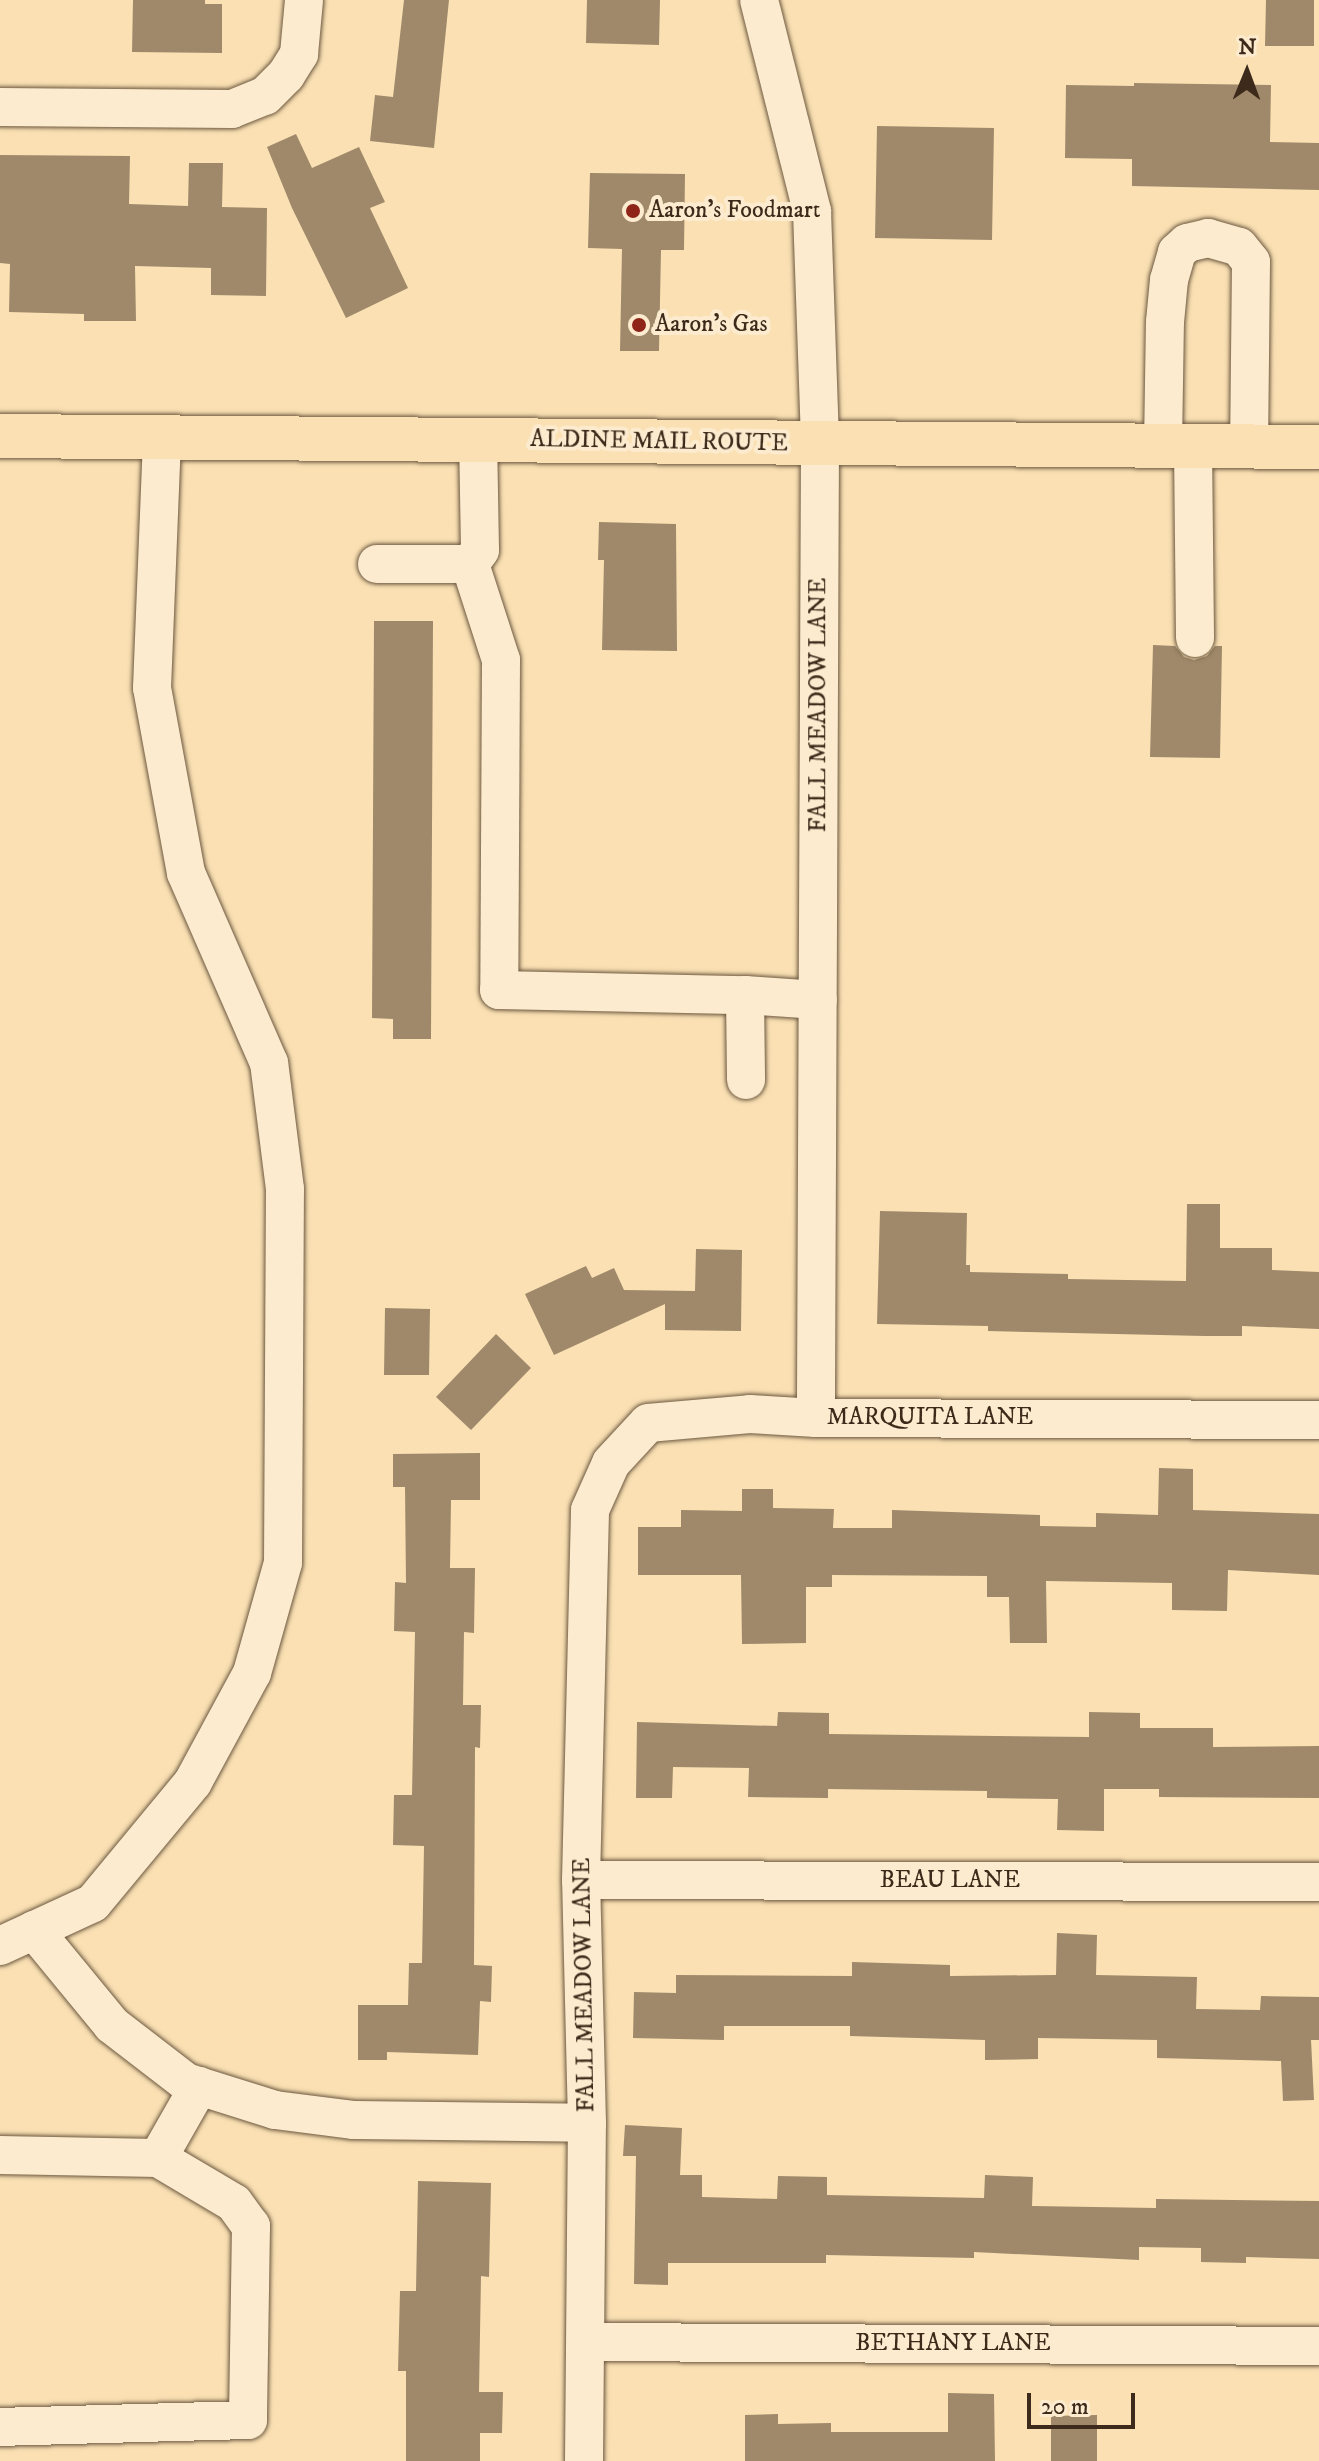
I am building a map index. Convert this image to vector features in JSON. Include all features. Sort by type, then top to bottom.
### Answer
[{"type":"main road","name":"ALDINE MAIL ROUTE","points":[[0,436],[1319,447]]},
{"type":"street","points":[[0,107],[232,109],[265,96],[286,75],[299,54],[304,0]]},
{"type":"street","name":"FALL MEADOW LANE","points":[[759,0],[812,211],[820,444],[816,1418]]},
{"type":"street","points":[[1195,638],[1165,322],[1169,280],[1177,252],[1187,243],[1208,238],[1239,247],[1251,262],[1249,446]]},
{"type":"street","points":[[0,1946],[93,1903],[193,1782],[252,1673],[283,1563],[285,1189],[269,1063],[186,873],[152,688],[162,437]]},
{"type":"street","points":[[470,564],[480,550],[478,440]]},
{"type":"street","points":[[377,564],[470,564]]},
{"type":"street","points":[[470,564],[501,660],[499,990],[745,995],[818,1000]]},
{"type":"street","points":[[745,995],[746,1080]]},
{"type":"street","name":"MARQUITA LANE","points":[[590,1510],[611,1463],[648,1423],[750,1414],[816,1418],[1319,1420]]},
{"type":"street","name":"FALL MEADOW LANE","points":[[584,2461],[587,2123],[581,1880],[590,1510]]},
{"type":"street","name":"BEAU LANE","points":[[581,1880],[1319,1882]]},
{"type":"street","points":[[34,1930],[112,2025],[186,2082],[275,2110],[354,2120],[587,2123]]},
{"type":"street","points":[[158,2158],[199,2086]]},
{"type":"street","points":[[0,2155],[158,2158],[234,2203],[251,2226],[248,2420],[0,2427]]},
{"type":"street","name":"BETHANY LANE","points":[[587,2342],[1319,2346]]},
{"type":"building","points":[[133,0],[205,0],[205,4],[222,4],[222,53],[132,52]]},
{"type":"building","points":[[404,0],[449,0],[434,148],[370,141],[375,95],[393,97]]},
{"type":"building","points":[[587,0],[660,0],[659,45],[586,43]]},
{"type":"building","points":[[1266,0],[1314,0],[1314,46],[1265,46]]},
{"type":"building","points":[[1134,83],[1271,85],[1270,142],[1319,143],[1319,190],[1132,186],[1132,159],[1065,158],[1066,85],[1134,86]]},
{"type":"building","points":[[877,126],[994,128],[992,240],[875,238]]},
{"type":"building","points":[[296,134],[312,168],[359,147],[385,202],[370,208],[408,288],[346,318],[292,208],[267,147]]},
{"type":"building","points":[[0,155],[130,156],[129,204],[188,206],[189,163],[223,163],[222,207],[267,208],[266,296],[211,295],[211,268],[135,266],[136,321],[84,321],[84,314],[9,312],[10,264],[0,263]]},
{"type":"building","points":[[590,173],[685,174],[684,250],[661,250],[659,351],[620,351],[622,249],[588,248]]},
{"type":"building","points":[[599,522],[676,524],[677,651],[602,650],[604,560],[598,560]]},
{"type":"building","points":[[374,621],[433,621],[431,1039],[393,1039],[393,1019],[372,1018]]},
{"type":"building","points":[[1153,645],[1175,646],[1184,657],[1194,660],[1207,656],[1215,646],[1222,646],[1220,758],[1150,757]]},
{"type":"building","points":[[1187,1204],[1220,1204],[1220,1248],[1272,1248],[1272,1270],[1319,1272],[1319,1329],[1242,1326],[1242,1336],[1204,1336],[988,1331],[988,1326],[877,1324],[880,1211],[967,1213],[966,1265],[970,1265],[970,1272],[1068,1274],[1068,1279],[1186,1281]]},
{"type":"building","points":[[696,1249],[742,1250],[741,1331],[665,1330],[665,1304],[554,1355],[525,1294],[586,1266],[592,1278],[614,1268],[624,1290],[695,1291]]},
{"type":"building","points":[[385,1308],[430,1309],[429,1375],[384,1375]]},
{"type":"building","points":[[496,1334],[531,1368],[471,1430],[436,1397]]},
{"type":"building","points":[[480,1453],[480,1500],[451,1500],[450,1568],[475,1568],[474,1633],[464,1632],[463,1705],[481,1705],[480,1748],[475,1747],[474,1965],[492,1966],[491,2002],[480,2001],[478,2055],[387,2052],[387,2060],[358,2060],[358,2005],[408,2005],[409,1963],[422,1963],[424,1846],[393,1845],[394,1795],[412,1795],[415,1632],[394,1631],[395,1582],[406,1583],[405,1487],[393,1487],[393,1454]]},
{"type":"building","points":[[1159,1468],[1193,1469],[1193,1510],[1319,1514],[1319,1575],[1228,1570],[1227,1611],[1172,1610],[1172,1583],[1046,1581],[1047,1643],[1010,1643],[1009,1597],[987,1597],[987,1576],[832,1575],[832,1587],[806,1587],[806,1643],[742,1644],[741,1575],[638,1575],[638,1527],[681,1527],[681,1510],[742,1511],[742,1489],[773,1489],[773,1508],[834,1509],[833,1528],[892,1528],[892,1510],[1040,1515],[1040,1526],[1096,1527],[1096,1513],[1158,1515]]},
{"type":"building","points":[[778,1712],[829,1713],[829,1734],[1089,1737],[1089,1712],[1140,1713],[1140,1728],[1213,1728],[1213,1747],[1319,1746],[1319,1798],[1159,1797],[1159,1789],[1104,1789],[1104,1831],[1057,1830],[1058,1799],[987,1798],[987,1791],[828,1789],[828,1798],[748,1797],[749,1768],[673,1767],[672,1798],[636,1798],[637,1722],[777,1726]]},
{"type":"building","points":[[1057,1933],[1097,1935],[1096,1975],[1197,1977],[1196,2009],[1260,2010],[1261,1996],[1319,1997],[1319,2040],[1311,2040],[1314,2100],[1283,2101],[1281,2061],[1157,2058],[1157,2040],[1038,2038],[1038,2059],[985,2060],[985,2040],[850,2036],[850,2026],[724,2026],[724,2040],[633,2038],[634,1992],[676,1993],[676,1975],[852,1976],[852,1962],[950,1965],[950,1976],[1056,1975]]},
{"type":"building","points":[[625,2125],[682,2128],[680,2175],[702,2175],[702,2197],[777,2199],[778,2176],[827,2177],[827,2195],[984,2198],[985,2175],[1033,2177],[1032,2206],[1156,2208],[1156,2199],[1319,2201],[1319,2259],[1246,2257],[1246,2263],[1201,2262],[1201,2248],[1139,2247],[1139,2260],[974,2252],[974,2258],[826,2255],[826,2263],[668,2263],[668,2285],[634,2284],[636,2156],[623,2156]]},
{"type":"building","points":[[418,2181],[491,2183],[489,2277],[481,2276],[479,2392],[503,2392],[502,2433],[480,2433],[480,2461],[406,2461],[406,2371],[398,2371],[400,2291],[416,2291]]},
{"type":"building","points":[[948,2393],[994,2394],[995,2461],[745,2461],[745,2415],[778,2414],[778,2424],[831,2423],[831,2432],[948,2432]]},
{"type":"building","points":[[1097,2415],[1097,2461],[1051,2461],[1051,2416]]},
{"type":"place","name":"Aaron's Foodmart","points":[[633,211]]},
{"type":"place","name":"Aaron's Gas","points":[[639,325]]}]
